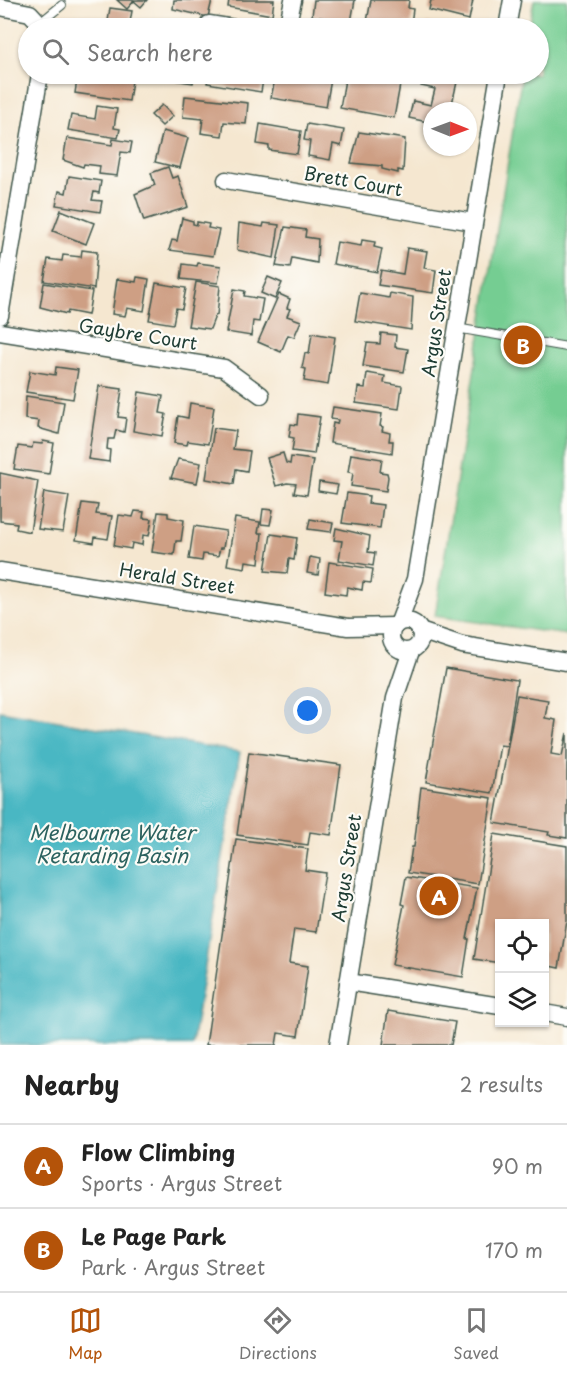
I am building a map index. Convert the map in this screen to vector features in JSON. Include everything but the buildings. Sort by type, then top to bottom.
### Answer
[{"type":"street","points":[[289,18],[293,0]]},
{"type":"street","points":[[509,18],[512,0]]},
{"type":"street","points":[[0,8],[30,13],[35,18]]},
{"type":"street","points":[[0,316],[38,84]]},
{"type":"street","name":"Argus Street","points":[[338,1045],[497,84]]},
{"type":"street","name":"Brett Court","points":[[226,180],[473,222]]},
{"type":"street","name":"Gaybre Court","points":[[0,332],[224,368],[261,395]]},
{"type":"street","name":"Herald Street","points":[[0,571],[567,662]]},
{"type":"street","points":[[348,982],[495,1005]]},
{"type":"street","points":[[549,1014],[567,1017]]},
{"type":"lane","points":[[49,18],[62,5]]},
{"type":"lane","points":[[455,328],[567,347]]},
{"type":"green space","points":[[534,0],[567,0],[567,635],[435,616],[520,84],[549,84],[549,18],[531,18]]},
{"type":"water","name":"Melbourne Water Retarding Basin","points":[[0,711],[240,752],[192,1045],[0,1045]]},
{"type":"place","name":"Le Page Park","points":[[523,345]]},
{"type":"place","name":"Flow Climbing","points":[[439,896]]}]
